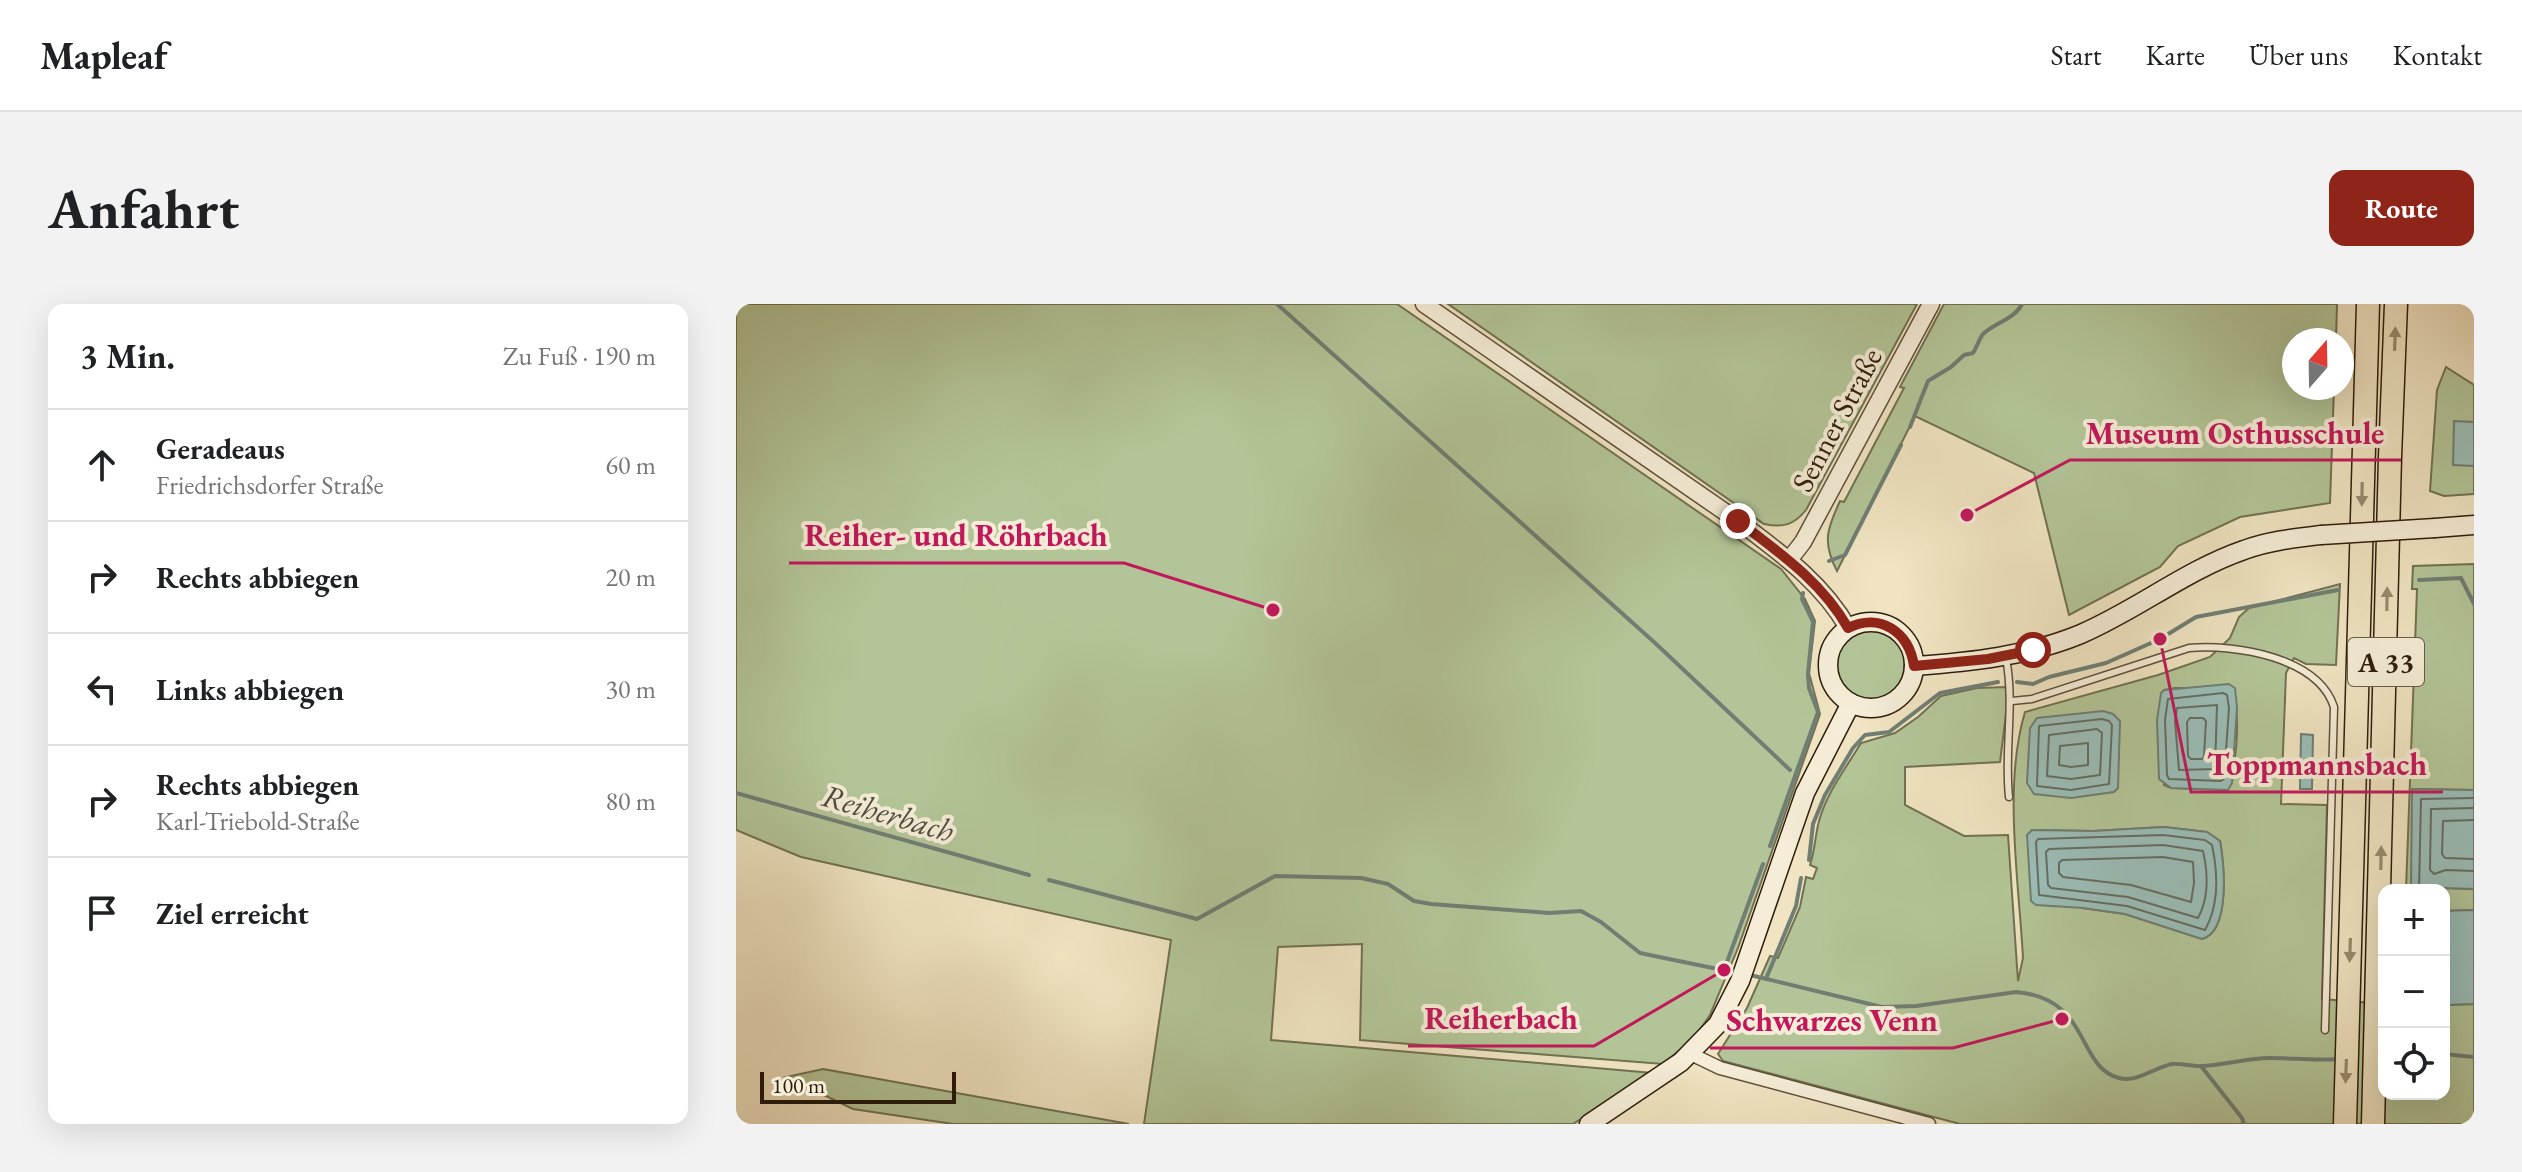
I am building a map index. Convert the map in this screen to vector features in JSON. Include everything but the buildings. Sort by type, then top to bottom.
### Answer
[{"type":"highway","name":"A 33","points":[[2345,1124],[2368,304]]},
{"type":"highway","name":"A 33","points":[[2373,1124],[2396,304]]},
{"type":"main road","points":[[1914,666],[2006,656],[2079,635],[2192,574],[2246,549],[2321,535],[2474,525]]},
{"type":"main road","points":[[1870,622],[1896,630],[1906,640],[1914,666],[1910,683],[1901,695],[1890,703],[1865,707],[1851,703],[1840,694],[1831,681],[1828,663],[1832,646],[1848,628],[1870,622]]},
{"type":"main road","points":[[1589,1124],[1691,1054],[1718,1024],[1743,973],[1805,793],[1851,703]]},
{"type":"street","points":[[1424,304],[1738,521],[1789,560],[1827,598],[1848,628]]},
{"type":"street","name":"Senner Straße","points":[[1789,560],[1803,542],[1931,304]]},
{"type":"street","points":[[1691,1054],[1720,1068],[1929,1124]]},
{"type":"lane","points":[[2012,701],[2032,699],[2189,648],[2208,646],[2281,660],[2315,677],[2330,696],[2334,707],[2325,1030]]},
{"type":"lane","points":[[2006,656],[2012,701],[2006,763],[2009,797]]},
{"type":"green space","points":[[736,304],[1397,304],[1781,569],[1805,599],[1815,621],[1809,673],[1820,714],[1738,948],[1710,1015],[1694,1038],[1663,1064],[1360,1040],[1362,944],[1278,947],[1271,1040],[1653,1073],[1573,1124],[1144,1124],[1171,940],[801,857],[736,830]]},
{"type":"green space","points":[[1448,304],[1917,304],[1806,510],[1792,522],[1777,526],[1764,524]]},
{"type":"green space","points":[[1944,304],[2337,304],[2336,328],[2282,328],[2282,400],[2334,400],[2330,503],[2240,517],[2178,546],[2160,567],[2069,615],[2034,473],[1915,416],[1837,571],[1828,543],[1832,520],[1904,388],[1900,387]]},
{"type":"green space","points":[[2446,367],[2474,385],[2474,494],[2444,496],[2430,491],[2437,390]]},
{"type":"green space","points":[[2474,564],[2474,790],[2412,789],[2412,884],[2406,884],[2417,589],[2412,589],[2413,566]]},
{"type":"green space","points":[[2340,584],[2336,665],[2306,664],[2294,658],[2286,673],[2281,804],[2327,805],[2322,999],[2378,1004],[2378,1100],[2450,1100],[2450,1005],[2474,1004],[2474,1124],[1960,1124],[1723,1061],[1718,1054],[1747,1008],[1770,956],[1778,958],[1800,907],[1806,877],[1813,879],[1817,868],[1810,865],[1822,810],[1861,743],[1895,733],[1941,696],[1977,688],[2006,687],[2008,698],[2000,762],[1905,767],[1905,805],[1964,836],[2008,835],[2018,981],[2023,958],[2014,802],[2018,740],[2025,712],[2158,675],[2210,657],[2230,638],[2239,617],[2249,608]],"holes":[[[2234,688],[2236,739],[2227,790],[2171,788],[2164,785],[2164,690]],[[2164,827],[2207,832],[2220,841],[2224,880],[2218,924],[2202,939],[2125,914],[2083,908],[2032,830],[2094,831]]]},
{"type":"green space","points":[[1871,629],[1891,635],[1901,645],[1907,665],[1901,685],[1891,695],[1871,701],[1851,695],[1841,685],[1835,665],[1841,645],[1851,635]]},
{"type":"green space","points":[[2450,888],[2474,889],[2474,910],[2450,911]]},
{"type":"green space","points":[[823,1069],[1129,1124],[953,1124],[853,1109],[786,1077]]},
{"type":"water","points":[[2454,421],[2474,422],[2474,466],[2453,465]]},
{"type":"water","points":[[2229,684],[2235,688],[2237,707],[2232,783],[2228,790],[2171,788],[2159,779],[2157,720],[2161,693],[2164,690]]},
{"type":"water","points":[[2103,711],[2113,714],[2120,721],[2118,788],[2114,792],[2071,798],[2034,794],[2027,783],[2030,728],[2037,718]]},
{"type":"water","points":[[2301,734],[2313,735],[2312,789],[2300,789]]},
{"type":"water","points":[[2412,789],[2474,790],[2474,889],[2450,888],[2450,884],[2411,884]]},
{"type":"water","points":[[2164,827],[2207,832],[2220,841],[2224,880],[2221,911],[2218,924],[2202,939],[2125,914],[2036,905],[2031,901],[2027,835],[2032,830],[2094,831]]},
{"type":"water","points":[[2474,910],[2474,1004],[2450,1005],[2450,911]]},
{"type":"waterway","points":[[1277,304],[1654,642],[1790,770]]},
{"type":"waterway","points":[[1910,427],[1928,381],[1964,355],[1973,353],[1983,334],[2014,314],[2022,304]]},
{"type":"waterway","points":[[1829,561],[1845,555],[1901,445]]},
{"type":"waterway","points":[[2419,580],[2461,578],[2474,604]]},
{"type":"waterway","points":[[2017,682],[2033,684],[2106,663],[2160,639],[2196,617],[2338,590]]},
{"type":"waterway","points":[[1770,846],[1818,712],[1809,688],[1808,674],[1813,622],[1802,599],[1803,593]]},
{"type":"waterway","points":[[1809,860],[1813,824],[1825,795],[1853,748],[1865,735],[1889,732],[1940,693],[1998,682]]},
{"type":"waterway","name":"Reiherbach","points":[[736,793],[1029,875]]},
{"type":"waterway","points":[[1724,970],[1763,864]]},
{"type":"waterway","name":"Reiherbach","points":[[1049,880],[1197,919],[1275,876],[1361,878],[1388,884],[1414,901],[1431,904],[1549,913],[1581,911],[1601,922],[1640,953],[1737,973]]},
{"type":"waterway","points":[[1766,979],[1796,906],[1801,878]]},
{"type":"waterway","name":"Reiherbach","points":[[1750,975],[1882,1007],[1916,1006],[2016,992],[2040,997],[2058,1006],[2080,1033],[2095,1061],[2119,1078],[2139,1077],[2172,1064],[2203,1066],[2270,1058],[2338,1059]]},
{"type":"waterway","name":"Reiherbach","points":[[2450,1055],[2474,1057]]},
{"type":"waterway","points":[[2201,1066],[2244,1124]]},
{"type":"place","name":"Museum Osthusschule","points":[[1967,515]]},
{"type":"place","name":"Reiher- und Röhrbach","points":[[1273,610]]},
{"type":"place","name":"Toppmannsbach","points":[[2160,639]]},
{"type":"place","name":"Reiherbach","points":[[1724,970]]},
{"type":"place","name":"Schwarzes Venn","points":[[2062,1019]]},
{"type":"route","points":[[1738,521],[1805,574],[1837,610],[1848,628],[1870,622],[1896,630],[1912,652],[1914,666],[1968,662],[2033,650]]}]
